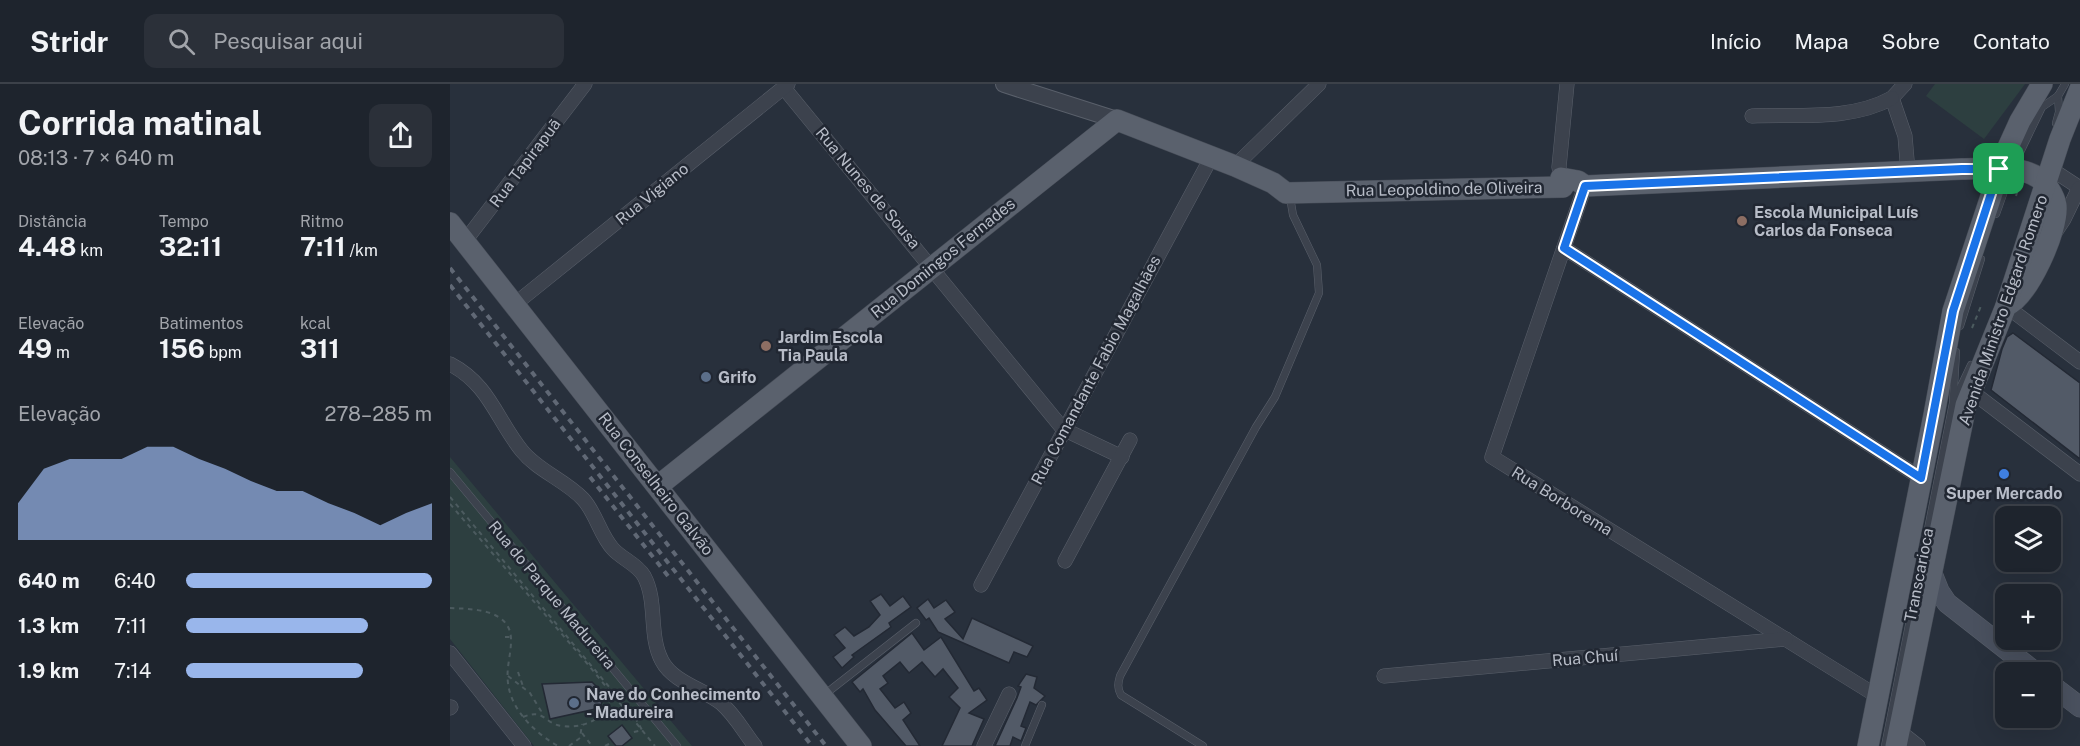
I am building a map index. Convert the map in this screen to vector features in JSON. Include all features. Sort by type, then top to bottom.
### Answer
[{"type":"main road","name":"Avenida Ministro Edgard Romero","points":[[1893,741],[1971,391],[2006,306],[2041,181],[2080,89]]},
{"type":"main road","name":"Avenida Ministro Edgard Romero","points":[[1868,746],[1953,311],[2006,169],[2020,121],[2050,90]]},
{"type":"main road","points":[[1117,120],[1212,156],[1273,183],[1286,193]]},
{"type":"main road","name":"Rua Domingos Fernades","points":[[658,486],[1117,120]]},
{"type":"main road","name":"Rua Leopoldino de Oliveira","points":[[1286,193],[1563,187],[1561,178],[1578,181],[1585,186],[2006,169],[2041,181]]},
{"type":"main road","points":[[2006,306],[2016,300],[2024,289],[2048,243],[2053,228],[2056,206],[2041,181]]},
{"type":"main road","name":"Rua Conselheiro Galvão","points":[[450,223],[861,746]]},
{"type":"main road","points":[[1931,571],[1947,603],[2022,662]]},
{"type":"main road","points":[[2061,692],[2080,707]]},
{"type":"street","name":"Rua Tapirapuã","points":[[465,242],[585,84]]},
{"type":"street","points":[[1004,84],[1117,120]]},
{"type":"street","points":[[1235,166],[1319,84]]},
{"type":"street","points":[[1561,178],[1567,84]]},
{"type":"street","points":[[1752,116],[1850,113],[1892,98],[1905,84]]},
{"type":"street","name":"Rua Nunes de Sousa","points":[[786,86],[1063,429]]},
{"type":"street","name":"Rua Vigiano","points":[[515,304],[786,86]]},
{"type":"street","points":[[1892,98],[1905,136],[1908,172]]},
{"type":"street","name":"Rua Comandante Fabio Magalhães","points":[[981,585],[1212,156]]},
{"type":"street","points":[[2041,181],[2080,188],[2048,243]]},
{"type":"street","name":"Rua Borborema","points":[[1585,186],[1491,457],[1877,696]]},
{"type":"street","points":[[1564,248],[1921,478]]},
{"type":"street","points":[[2006,306],[2080,362]]},
{"type":"street","points":[[450,364],[466,372],[477,384],[521,450],[533,462],[571,488],[585,501],[611,547],[644,576],[650,596],[657,647],[662,662],[673,673],[720,702],[755,746]]},
{"type":"street","points":[[1971,391],[2080,474]]},
{"type":"street","points":[[1063,429],[1122,458]]},
{"type":"street","points":[[1065,561],[1130,440]]},
{"type":"street","name":"Rua Chuí","points":[[1384,676],[1786,639]]},
{"type":"street","points":[[450,653],[524,746]]},
{"type":"street","points":[[984,746],[1009,694]]},
{"type":"street","points":[[1893,741],[1918,746]]},
{"type":"lane","points":[[2052,133],[2059,112],[2050,90],[2065,84]]},
{"type":"lane","points":[[1992,225],[2006,169]]},
{"type":"lane","points":[[1981,346],[1991,326],[2041,181]]},
{"type":"lane","points":[[1203,746],[1121,695],[1118,684],[1120,676],[1182,562],[1275,397],[1319,293],[1317,265],[1293,215],[1292,200],[1286,193]]},
{"type":"lane","points":[[1959,334],[1982,256]]},
{"type":"lane","name":"Transcarioca","points":[[1893,741],[1953,403],[1957,344]]},
{"type":"lane","name":"Transcarioca","points":[[1953,403],[1976,356]]},
{"type":"lane","name":"Rua do Parque Madureira","points":[[450,472],[677,746]]},
{"type":"lane","points":[[822,696],[916,623]]},
{"type":"lane","points":[[1025,746],[1042,705]]},
{"type":"path","points":[[1972,328],[1981,306]]},
{"type":"path","points":[[450,497],[610,686],[642,730]]},
{"type":"path","points":[[450,504],[655,746]]},
{"type":"path","points":[[482,611],[483,604]]},
{"type":"path","points":[[450,608],[482,611],[504,620],[510,628],[511,637],[509,689],[523,717],[541,736],[558,746]]},
{"type":"path","points":[[505,637],[511,637]]},
{"type":"path","points":[[518,672],[524,690]]},
{"type":"path","points":[[508,676],[534,697],[541,714]]},
{"type":"path","points":[[523,717],[532,713],[541,714],[560,726],[594,721],[609,703],[610,686]]},
{"type":"path","points":[[569,746],[575,745],[580,738],[582,724]]},
{"type":"path","points":[[630,734],[642,730]]},
{"type":"path","points":[[582,733],[592,746]]},
{"type":"path","points":[[605,746],[611,743]]},
{"type":"shaded area","points":[[1935,84],[2025,84],[1984,139],[1926,96]]},
{"type":"shaded area","points":[[450,457],[692,746],[534,746],[450,639]]},
{"type":"building","points":[[2013,333],[2080,383],[2080,459],[1991,390],[2002,349],[2007,337]]},
{"type":"building","points":[[881,594],[890,606],[903,596],[911,607],[889,623],[891,627],[852,655],[854,657],[842,668],[833,657],[845,648],[834,635],[845,627],[854,636],[869,627],[880,615],[870,601]]},
{"type":"building","points":[[928,599],[934,608],[946,600],[955,612],[945,619],[963,639],[972,618],[1033,646],[1027,657],[1014,652],[1009,663],[938,632],[929,618],[926,620],[917,608]]},
{"type":"building","points":[[912,633],[924,650],[941,637],[974,691],[979,688],[987,700],[969,713],[984,719],[972,746],[942,746],[960,708],[949,697],[958,688],[943,669],[935,677],[922,662],[909,673],[900,662],[883,676],[888,683],[880,689],[895,708],[904,702],[911,713],[903,720],[920,746],[906,746],[875,710],[863,689],[860,692],[852,682]]},
{"type":"building","points":[[1026,674],[1037,677],[1034,688],[1045,696],[1036,705],[1030,702],[1021,726],[1026,728],[1021,741],[1013,737],[1010,746],[995,746],[1017,698],[1021,687],[1018,686]]},
{"type":"building","name":"Nave do Conhecimento - Madureira","points":[[592,682],[602,692],[603,699],[600,708],[550,719],[542,684]]},
{"type":"building","points":[[622,725],[632,738],[622,746],[616,746],[608,736]]},
{"type":"railway","points":[[450,268],[826,746]]},
{"type":"railway","points":[[450,285],[812,746]]},
{"type":"railway","points":[[590,477],[668,576]]},
{"type":"place","name":"Escola Municipal Luís Carlos da Fonseca","points":[[1742,221]]},
{"type":"place","name":"Jardim Escola Tia Paula","points":[[766,346]]},
{"type":"place","name":"Grifo","points":[[706,377]]},
{"type":"place","name":"Super Mercado","points":[[2004,474]]},
{"type":"place","name":"Nave do Conhecimento - Madureira","points":[[574,703]]},
{"type":"route","points":[[1999,169],[1953,311],[1921,478],[1564,248],[1585,186],[1999,169]]}]
